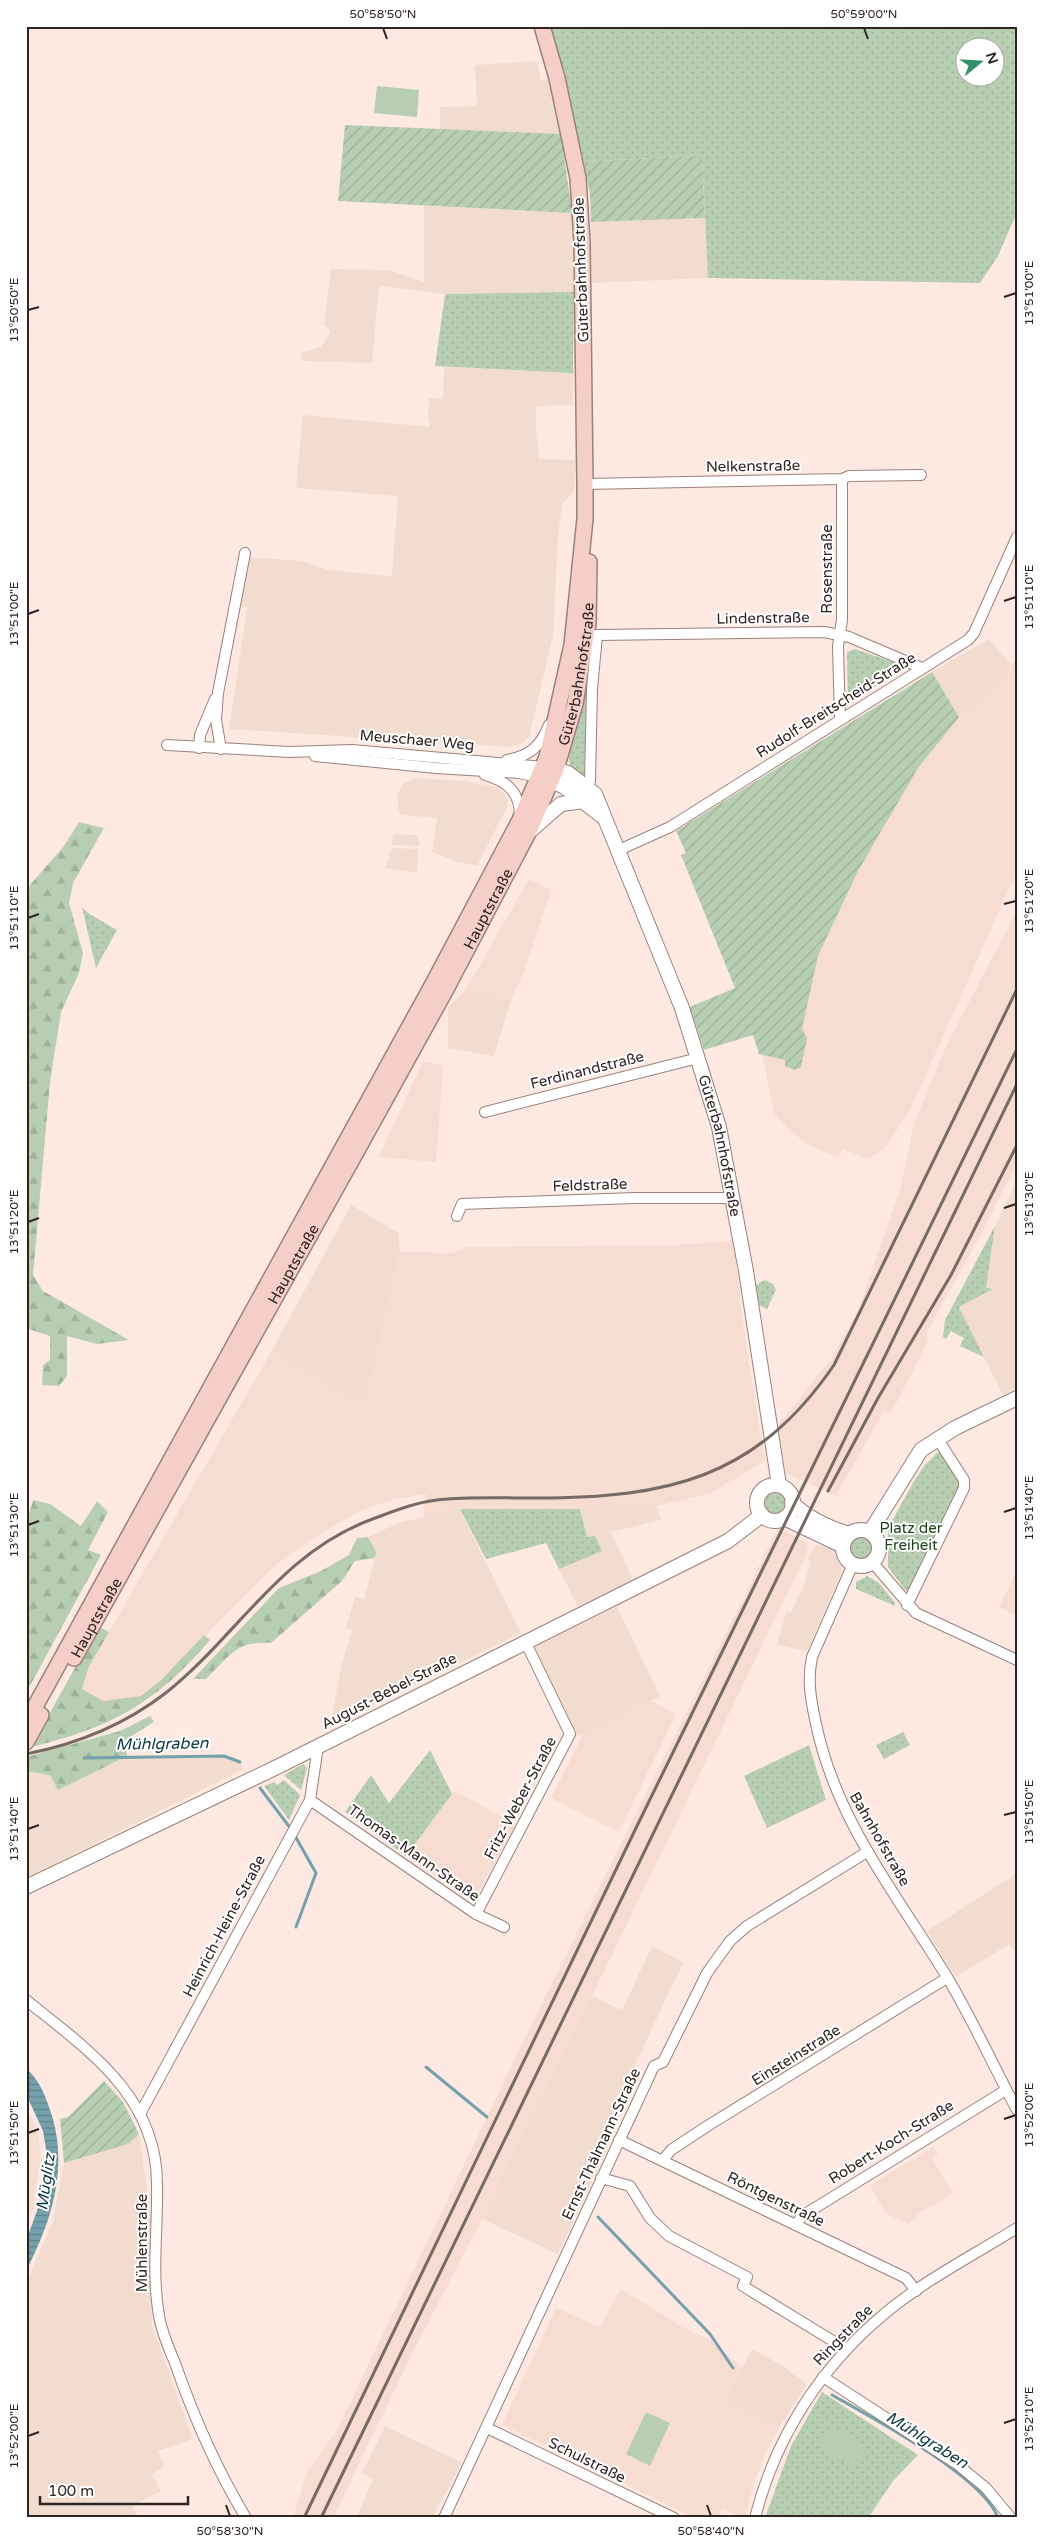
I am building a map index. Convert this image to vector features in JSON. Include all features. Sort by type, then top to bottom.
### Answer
[{"type":"main road","name":"Güterbahnhofstraße","points":[[542,26],[558,78],[578,184],[582,243],[585,484],[584,519],[572,644],[547,774]]},
{"type":"main road","name":"Güterbahnhofstraße","points":[[547,774],[575,704],[588,623],[589,564],[584,519]]},
{"type":"main road","name":"Hauptstraße","points":[[26,1742],[445,991],[547,774]]},
{"type":"main road","name":"Hauptstraße","points":[[26,1723],[433,984],[524,826]]},
{"type":"street","name":"Nelkenstraße","points":[[585,484],[842,479],[849,476],[921,475]]},
{"type":"street","name":"Rosenstraße","points":[[840,719],[839,634],[842,620],[842,479]]},
{"type":"street","name":"Rudolf-Breitscheid-Straße","points":[[619,850],[670,827],[953,650],[974,633],[1017,537]]},
{"type":"street","points":[[221,749],[216,720],[218,693],[246,553]]},
{"type":"street","name":"Lindenstraße","points":[[597,635],[824,632],[839,634],[922,668]]},
{"type":"street","name":"Güterbahnhofstraße","points":[[588,786],[590,781],[592,689],[597,635]]},
{"type":"street","points":[[497,761],[523,756],[537,747],[544,736],[563,687]]},
{"type":"street","points":[[198,748],[200,735],[218,693]]},
{"type":"street","name":"Meuschaer Weg","points":[[167,745],[289,752],[352,750],[497,761],[547,774]]},
{"type":"street","name":"Meuschaer Weg","points":[[289,752],[326,758],[462,770],[547,774]]},
{"type":"street","points":[[462,770],[493,777],[510,786],[518,798],[524,826],[561,804],[584,801]]},
{"type":"street","name":"Güterbahnhofstraße","points":[[547,774],[568,773],[588,786],[595,794],[682,1008],[719,1127],[746,1271],[779,1485]]},
{"type":"street","name":"Güterbahnhofstraße","points":[[547,774],[606,820]]},
{"type":"street","name":"Ferdinandstraße","points":[[484,1112],[698,1058]]},
{"type":"street","name":"Feldstraße","points":[[457,1216],[462,1204],[635,1198],[733,1198]]},
{"type":"street","points":[[870,1532],[912,1462],[922,1450],[937,1438],[1017,1398]]},
{"type":"street","points":[[908,1605],[964,1488],[964,1480],[937,1438]]},
{"type":"street","points":[[784,1518],[790,1512],[792,1503],[790,1494],[779,1485],[769,1486],[758,1496],[757,1506],[762,1515],[772,1520],[784,1518],[843,1546]]},
{"type":"street","points":[[792,1503],[817,1520],[850,1534]]},
{"type":"street","name":"August-Bebel-Straße","points":[[26,1887],[247,1782],[728,1540],[762,1515]]},
{"type":"street","points":[[860,1530],[870,1532],[877,1538],[878,1556],[873,1562],[863,1566],[853,1564],[845,1557],[843,1546],[850,1534],[860,1530]]},
{"type":"street","points":[[873,1562],[916,1613],[1017,1660]]},
{"type":"street","name":"Bahnhofstraße","points":[[853,1564],[812,1657],[808,1684],[818,1736],[830,1778],[844,1810],[867,1852],[947,1978],[1017,2110]]},
{"type":"street","name":"Fritz-Weber-Straße","points":[[476,1914],[570,1734],[524,1641]]},
{"type":"street","name":"Heinrich-Heine-Straße","points":[[140,2114],[294,1826],[310,1800],[317,1753],[315,1748]]},
{"type":"street","name":"Thomas-Mann-Straße","points":[[310,1800],[476,1914],[504,1927]]},
{"type":"street","name":"Ernst-Thälmann-Straße","points":[[444,2518],[654,2066],[663,2062],[707,1973],[730,1941],[747,1926],[867,1852]]},
{"type":"street","name":"Einsteinstraße","points":[[663,2160],[671,2150],[702,2130],[947,1978]]},
{"type":"street","name":"Mühlenstraße","points":[[26,2000],[110,2071],[131,2097],[140,2114],[152,2146],[157,2181],[156,2293],[161,2326],[204,2443],[246,2518]]},
{"type":"street","name":"Robert-Koch-Straße","points":[[796,2225],[802,2216],[1006,2090]]},
{"type":"street","name":"Röntgenstraße","points":[[619,2140],[906,2278],[916,2291]]},
{"type":"street","points":[[601,2178],[630,2186],[650,2218],[669,2236],[747,2276],[743,2286],[846,2349]]},
{"type":"street","name":"Ringstraße","points":[[755,2518],[776,2456],[790,2426],[817,2384],[846,2349],[883,2315],[916,2291],[1017,2228]]},
{"type":"street","points":[[817,2384],[957,2464],[986,2488],[1011,2518]]},
{"type":"street","name":"Schulstraße","points":[[487,2428],[674,2518]]},
{"type":"shaded area","points":[[537,61],[541,80],[549,80],[561,134],[440,130],[440,107],[477,106],[475,65]]},
{"type":"shaded area","points":[[424,206],[572,213],[574,292],[445,294],[379,286],[372,363],[303,361],[300,353],[321,347],[330,333],[329,329],[324,325],[331,269],[389,270],[424,282]]},
{"type":"shaded area","points":[[705,218],[708,278],[592,283],[591,222]]},
{"type":"shaded area","points":[[444,367],[573,373],[573,405],[536,406],[539,459],[575,460],[574,491],[562,504],[558,537],[553,636],[529,737],[521,744],[511,747],[229,729],[247,608],[238,605],[248,557],[301,561],[329,570],[392,576],[398,496],[296,488],[303,415],[431,427],[428,419],[429,398],[443,399]]},
{"type":"shaded area","points":[[989,639],[1011,664],[1006,673],[1009,676],[977,709],[959,717],[932,672]]},
{"type":"shaded area","points":[[1017,657],[1017,871],[910,1110],[884,1150],[867,1158],[843,1149],[838,1158],[806,1143],[774,1114],[762,1053],[785,1060],[785,1066],[795,1069],[807,1038],[802,1029],[818,956],[858,871],[918,768],[959,717],[977,709],[1008,676],[1006,674]]},
{"type":"shaded area","points":[[414,778],[466,781],[497,787],[506,796],[508,805],[477,866],[457,862],[432,852],[437,818],[402,815],[399,812],[397,796],[402,785]]},
{"type":"shaded area","points":[[393,834],[416,835],[419,839],[419,846],[392,845]]},
{"type":"shaded area","points":[[392,848],[418,849],[417,873],[385,868]]},
{"type":"shaded area","points":[[529,879],[551,890],[523,974],[511,1000],[465,991]]},
{"type":"shaded area","points":[[1017,910],[1017,1163],[986,1225],[927,1332],[928,1341],[897,1402],[890,1413],[884,1411],[836,1496],[786,1473],[778,1425],[832,1358],[857,1313],[901,1187],[914,1123],[946,1046]]},
{"type":"shaded area","points":[[465,991],[511,1000],[494,1056],[448,1048],[448,1007]]},
{"type":"shaded area","points":[[423,1061],[443,1066],[436,1162],[379,1157]]},
{"type":"shaded area","points":[[1017,1180],[1017,1388],[1003,1395],[959,1307],[992,1290],[986,1288],[995,1226]]},
{"type":"shaded area","points":[[351,1205],[398,1233],[400,1252],[365,1406],[271,1352]]},
{"type":"shaded area","points":[[733,1241],[747,1351],[765,1461],[711,1493],[657,1506],[617,1509],[460,1509],[457,1504],[423,1517],[426,1494],[392,1500],[357,1512],[309,1541],[276,1565],[175,1666],[141,1696],[103,1701],[82,1689],[89,1666],[271,1352],[365,1405],[400,1252],[452,1253],[468,1247],[678,1245]]},
{"type":"shaded area","points":[[457,1504],[521,1633],[330,1726],[342,1663],[352,1630],[346,1628],[355,1597],[364,1599],[375,1558],[376,1552],[368,1537],[399,1523],[423,1517]]},
{"type":"shaded area","points":[[657,1506],[661,1520],[611,1532],[633,1580],[578,1607],[559,1569],[602,1551],[587,1537],[580,1509]]},
{"type":"shaded area","points":[[778,1528],[808,1543],[806,1547],[809,1549],[592,1996],[527,2121],[482,2219],[414,2350],[333,2518],[293,2518],[307,2471],[336,2432],[534,2019]]},
{"type":"shaded area","points":[[816,1545],[836,1548],[842,1566],[841,1574],[807,1651],[777,1645],[786,1611],[791,1612],[804,1585],[811,1561],[807,1558]]},
{"type":"shaded area","points":[[1017,1570],[1017,1616],[999,1607]]},
{"type":"shaded area","points":[[617,1607],[660,1696],[582,1736],[573,1734],[532,1649]]},
{"type":"shaded area","points":[[651,1701],[676,1714],[619,1832],[551,1798],[582,1736]]},
{"type":"shaded area","points":[[224,1755],[240,1762],[243,1769],[26,1878],[26,1771],[51,1775],[58,1789],[127,1756]]},
{"type":"shaded area","points":[[454,1791],[516,1824],[475,1899],[472,1900],[406,1856]]},
{"type":"shaded area","points":[[1017,1873],[1017,1952],[1008,1945],[955,1977],[927,1931]]},
{"type":"shaded area","points":[[652,1946],[684,1963],[670,1989],[609,2123],[602,2143],[608,2146],[558,2254],[482,2219],[527,2121],[592,1996],[622,2010]]},
{"type":"shaded area","points":[[26,2106],[38,2134],[41,2158],[33,2208],[26,2228]]},
{"type":"shaded area","points":[[139,2134],[150,2211],[152,2326],[193,2439],[158,2451],[164,2467],[152,2474],[161,2491],[132,2506],[138,2518],[26,2518],[26,2284],[53,2221],[64,2163],[128,2144]]},
{"type":"shaded area","points":[[933,2147],[938,2154],[932,2158],[953,2194],[920,2213],[909,2224],[885,2213],[870,2185]]},
{"type":"shaded area","points":[[621,2289],[683,2327],[709,2339],[742,2367],[724,2402],[779,2428],[766,2453],[752,2488],[745,2518],[722,2509],[717,2518],[695,2518],[502,2425],[556,2308],[600,2327]]},
{"type":"shaded area","points":[[752,2349],[781,2365],[807,2384],[779,2428],[724,2402]]},
{"type":"shaded area","points":[[385,2426],[462,2463],[432,2518],[356,2518],[373,2479],[362,2473]]},
{"type":"green space","points":[[551,26],[1017,26],[1017,212],[998,256],[980,283],[708,278],[702,155],[584,162]]},
{"type":"green space","points":[[377,86],[419,90],[417,117],[374,113]]},
{"type":"green space","points":[[345,125],[561,134],[572,213],[338,201]]},
{"type":"green space","points":[[702,155],[705,218],[591,222],[590,194],[584,162]]},
{"type":"green space","points":[[574,292],[573,373],[435,366],[445,294]]},
{"type":"green space","points":[[593,635],[587,690],[584,778],[571,768],[567,752]]},
{"type":"green space","points":[[855,649],[901,665],[903,669],[848,703],[847,652]]},
{"type":"green space","points":[[932,672],[959,717],[918,768],[858,871],[818,956],[802,1029],[807,1038],[801,1067],[795,1070],[785,1066],[785,1060],[759,1054],[753,1035],[704,1050],[690,1007],[735,988],[681,855],[686,853],[676,831]]},
{"type":"green space","points":[[79,822],[104,828],[73,883],[69,903],[83,953],[79,973],[61,1012],[50,1082],[33,1275],[43,1291],[129,1340],[97,1344],[67,1336],[67,1376],[59,1386],[42,1385],[43,1365],[50,1360],[50,1336],[26,1328],[26,904],[30,885],[64,846]]},
{"type":"green space","points":[[82,907],[88,913],[117,930],[96,968]]},
{"type":"green space","points":[[995,1226],[986,1288],[993,1289],[959,1307],[984,1357],[960,1346],[964,1338],[951,1331],[946,1339],[943,1337],[945,1320]]},
{"type":"green space","points":[[765,1280],[773,1284],[776,1290],[767,1309],[759,1305],[756,1285]]},
{"type":"green space","name":"Platz der Freiheit","points":[[938,1452],[944,1452],[961,1480],[961,1490],[911,1590],[906,1591],[888,1567],[888,1528],[924,1466]]},
{"type":"green space","points":[[775,1493],[782,1496],[785,1503],[782,1510],[775,1513],[768,1510],[765,1503],[768,1496]]},
{"type":"green space","points":[[33,1500],[50,1504],[81,1526],[97,1501],[108,1512],[88,1550],[101,1555],[26,1693],[26,1525]]},
{"type":"green space","points":[[460,1509],[580,1509],[587,1537],[595,1536],[602,1551],[559,1569],[546,1543],[486,1559]]},
{"type":"green space","points":[[368,1537],[376,1552],[375,1558],[355,1561],[342,1581],[271,1643],[249,1644],[241,1647],[227,1657],[206,1679],[193,1679],[279,1588],[321,1571],[349,1555],[357,1538]]},
{"type":"green space","points":[[862,1537],[872,1544],[873,1548],[866,1558],[862,1559],[852,1552],[851,1548],[858,1538]]},
{"type":"green space","points":[[867,1576],[879,1583],[895,1603],[895,1606],[856,1589],[856,1582]]},
{"type":"green space","points":[[98,1626],[109,1632],[89,1666],[82,1689],[103,1701],[141,1696],[162,1679],[204,1635],[210,1640],[170,1681],[151,1697],[130,1710],[85,1731],[31,1747]]},
{"type":"green space","points":[[150,1716],[154,1722],[125,1740],[127,1756],[58,1790],[50,1775],[26,1771],[26,1757],[120,1731]]},
{"type":"green space","points":[[903,1732],[910,1745],[884,1759],[876,1745]]},
{"type":"green space","points":[[809,1745],[826,1800],[767,1828],[744,1776]]},
{"type":"green space","points":[[430,1750],[452,1794],[406,1856],[345,1812],[371,1775],[389,1803]]},
{"type":"green space","points":[[303,1764],[307,1768],[301,1790],[284,1775]]},
{"type":"green space","points":[[284,1780],[300,1795],[289,1820],[264,1786],[275,1782],[277,1785]]},
{"type":"green space","points":[[104,2081],[123,2102],[139,2134],[128,2144],[64,2163],[60,2119],[68,2117]]},
{"type":"green space","points":[[822,2392],[918,2455],[893,2481],[868,2518],[765,2518],[791,2446]]},
{"type":"green space","points":[[646,2412],[670,2423],[650,2466],[626,2454]]},
{"type":"green space","points":[[832,2425],[867,2446],[854,2468],[819,2447]]},
{"type":"water","name":"Müglitz","points":[[26,2068],[40,2086],[49,2107],[58,2149],[58,2170],[51,2211],[36,2251],[26,2271],[26,2241],[38,2208],[47,2155],[43,2131],[26,2094]]},
{"type":"waterway","name":"Mühlgraben","points":[[84,1758],[224,1756],[240,1762]]},
{"type":"waterway","name":"Mühlgraben","points":[[260,1788],[291,1829]]},
{"type":"waterway","name":"Mühlgraben","points":[[294,1834],[316,1873],[296,1927]]},
{"type":"waterway","name":"Mühlgraben","points":[[426,2067],[487,2117]]},
{"type":"waterway","name":"Mühlgraben","points":[[598,2217],[710,2334],[733,2368]]},
{"type":"waterway","name":"Mühlgraben","points":[[832,2395],[898,2433],[950,2467],[972,2485],[988,2502],[998,2518]]},
{"type":"railway","points":[[26,1754],[64,1745],[101,1731],[135,1714],[167,1692],[192,1670],[261,1597],[310,1553],[338,1535],[370,1520],[427,1501],[469,1498],[583,1497],[627,1493],[667,1486],[705,1474],[740,1457],[773,1434],[804,1403],[834,1365],[1017,989]]},
{"type":"railway","points":[[304,2518],[636,1828],[1017,1049]]},
{"type":"railway","points":[[321,2518],[1017,1084]]},
{"type":"railway","points":[[828,1491],[878,1398],[951,1275],[1017,1145]]}]
